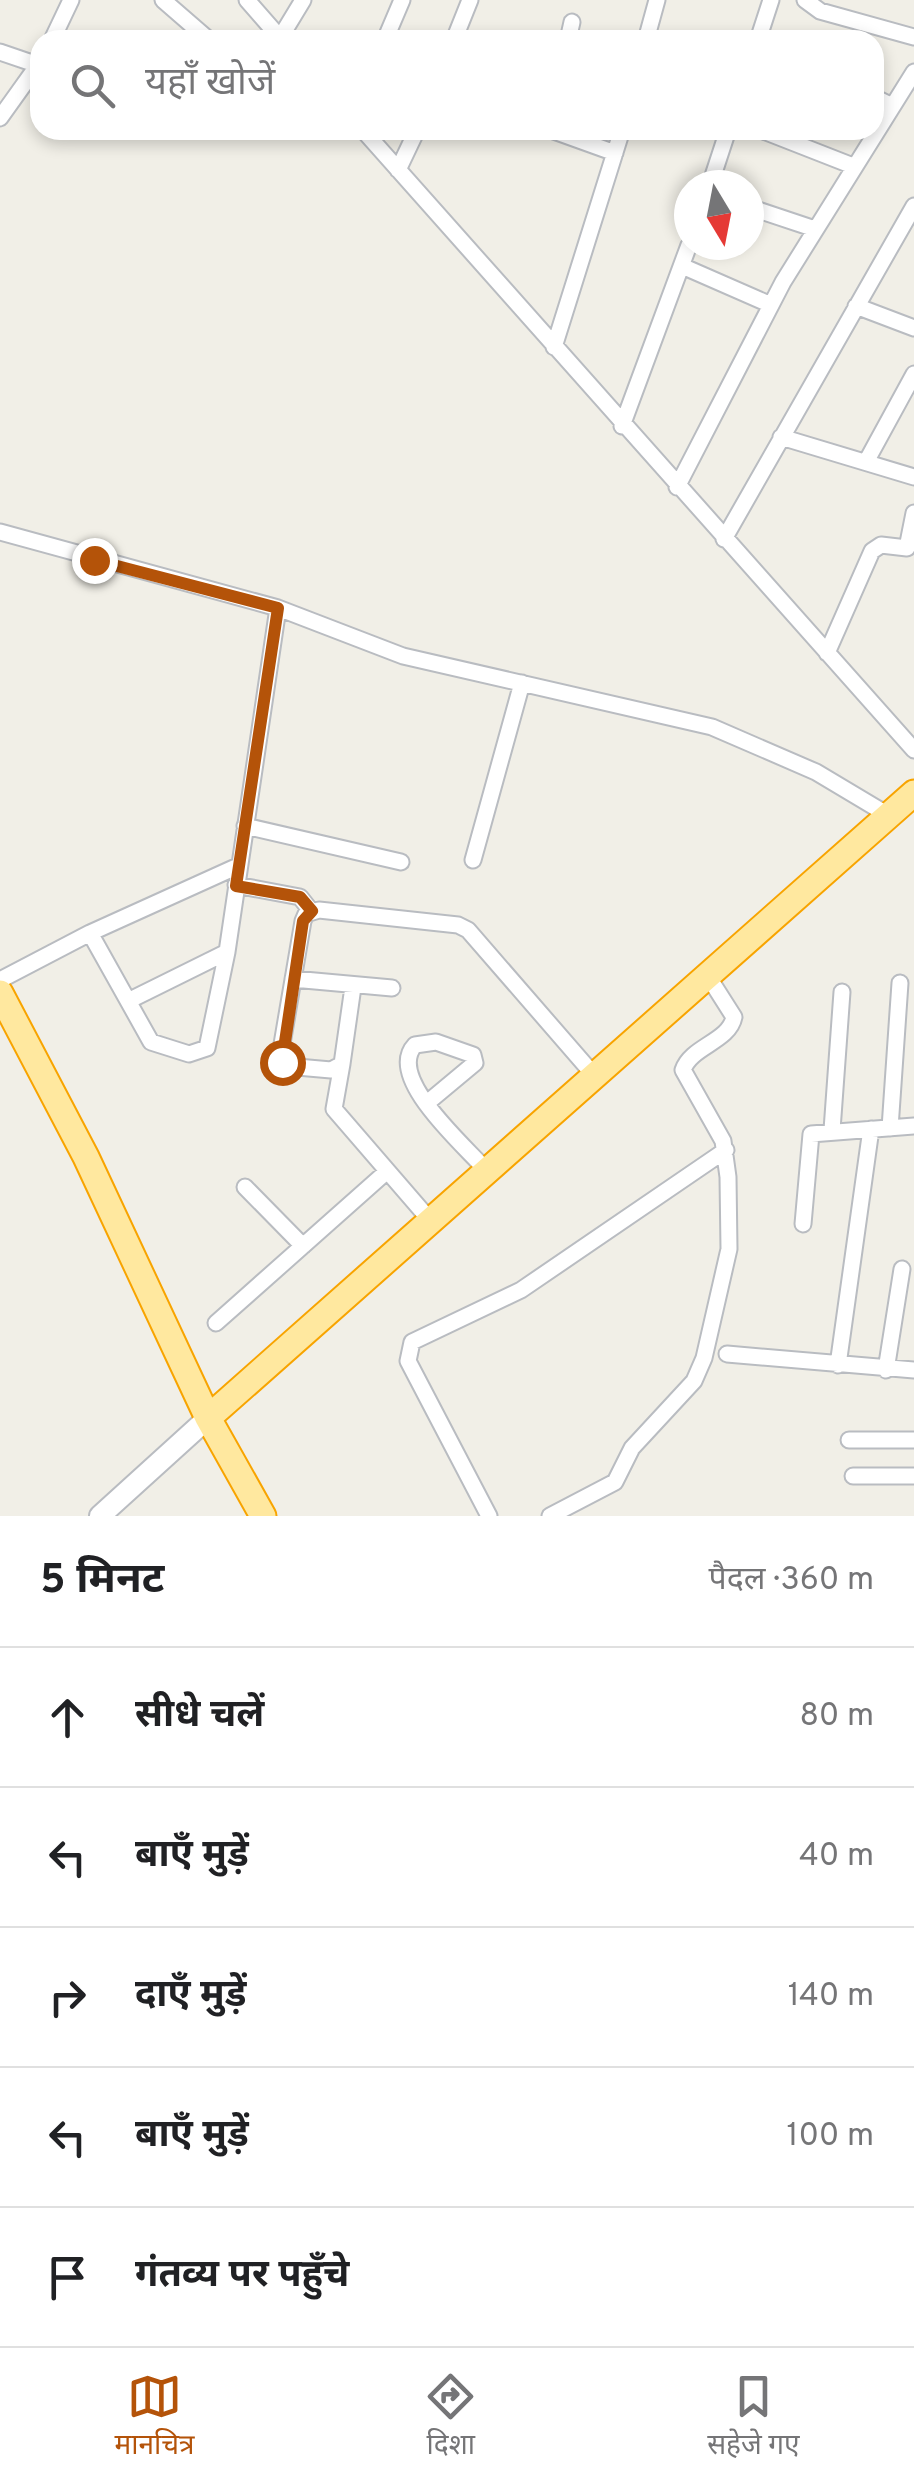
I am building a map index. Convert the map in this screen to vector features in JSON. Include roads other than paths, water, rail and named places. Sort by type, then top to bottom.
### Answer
[{"type":"highway","points":[[214,1414],[706,974],[906,804]]},
{"type":"highway","points":[[0,992],[118,1222],[136,1243],[263,1516]]},
{"type":"highway","points":[[214,1414],[278,1516]]},
{"type":"street","points":[[57,30],[72,0]]},
{"type":"street","points":[[163,0],[198,30]]},
{"type":"street","points":[[247,0],[273,30]]},
{"type":"street","points":[[286,30],[303,0]]},
{"type":"street","points":[[458,30],[470,0]]},
{"type":"street","points":[[649,30],[657,0]]},
{"type":"street","points":[[761,30],[771,0]]},
{"type":"street","points":[[805,0],[820,11],[914,38]]},
{"type":"street","points":[[389,30],[399,1]]},
{"type":"street","points":[[570,30],[572,22]]},
{"type":"street","points":[[0,52],[30,61]]},
{"type":"street","points":[[884,119],[914,72]]},
{"type":"street","points":[[0,118],[30,76]]},
{"type":"street","points":[[884,102],[892,106]]},
{"type":"street","points":[[372,140],[676,487],[914,750]]},
{"type":"street","points":[[398,170],[412,140]]},
{"type":"street","points":[[579,140],[615,153]]},
{"type":"street","points":[[554,348],[619,140]]},
{"type":"street","points":[[715,170],[725,140]]},
{"type":"street","points":[[807,140],[854,166]]},
{"type":"street","points":[[676,487],[771,305],[870,140]]},
{"type":"street","points":[[724,539],[914,206]]},
{"type":"street","points":[[764,212],[815,229]]},
{"type":"street","points":[[622,426],[684,260]]},
{"type":"street","points":[[682,266],[771,305]]},
{"type":"street","points":[[856,306],[914,328]]},
{"type":"street","points":[[866,462],[912,383]]},
{"type":"street","points":[[781,437],[914,477]]},
{"type":"street","points":[[827,653],[872,551],[881,546],[907,548],[914,514]]},
{"type":"street","points":[[0,532],[278,608],[403,656],[712,727],[816,772],[906,804]]},
{"type":"street","points":[[90,932],[158,1046],[189,1054],[201,1052],[209,1044],[227,952],[278,608]]},
{"type":"street","points":[[473,860],[522,683]]},
{"type":"street","points":[[245,826],[402,862]]},
{"type":"street","points":[[0,980],[90,932],[238,866]]},
{"type":"street","points":[[236,886],[300,897],[312,911],[458,924],[468,930],[594,1074]]},
{"type":"street","points":[[312,911],[303,921],[282,1062],[291,1068],[331,1070],[342,1064]]},
{"type":"street","points":[[128,1001],[227,952]]},
{"type":"street","points":[[550,1516],[615,1482],[632,1448],[700,1370],[729,1249],[726,1150],[683,1070],[687,1060],[734,1023],[731,1010],[706,974]]},
{"type":"street","points":[[293,980],[392,988]]},
{"type":"street","points":[[890,1128],[900,983]]},
{"type":"street","points":[[352,987],[334,1109],[429,1219]]},
{"type":"street","points":[[832,1130],[842,992]]},
{"type":"street","points":[[427,1103],[475,1063],[473,1054],[428,1042],[410,1050],[408,1076],[427,1103],[485,1170]]},
{"type":"street","points":[[803,1224],[809,1139],[814,1132],[914,1126]]},
{"type":"street","points":[[838,1365],[871,1129]]},
{"type":"street","points":[[489,1516],[408,1362],[412,1342],[521,1290],[726,1150]]},
{"type":"street","points":[[216,1323],[386,1173]]},
{"type":"street","points":[[245,1187],[303,1246]]},
{"type":"street","points":[[886,1370],[902,1269]]},
{"type":"street","points":[[726,1354],[914,1370]]},
{"type":"street","points":[[100,1516],[214,1414]]},
{"type":"street","points":[[849,1440],[914,1440]]},
{"type":"street","points":[[852,1476],[914,1476]]}]
